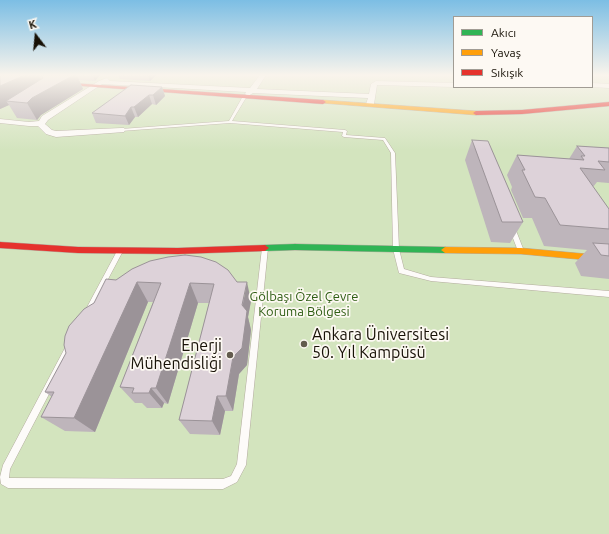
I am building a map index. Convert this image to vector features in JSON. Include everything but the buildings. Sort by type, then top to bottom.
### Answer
[{"type":"street","points":[[0,121],[29,124],[40,123],[74,100]]},
{"type":"street","points":[[313,100],[370,106],[499,114],[609,104]]},
{"type":"street","points":[[370,106],[371,100]]},
{"type":"street","points":[[40,123],[48,132],[56,134],[121,130]]},
{"type":"street","points":[[0,245],[120,251],[265,248],[521,251],[609,259]]},
{"type":"lane","points":[[230,122],[244,100]]},
{"type":"lane","points":[[121,130],[230,122],[345,131],[344,136],[384,139],[393,153],[396,249],[401,271],[431,279],[609,294]]},
{"type":"lane","points":[[510,222],[521,251]]},
{"type":"lane","points":[[76,335],[6,468],[4,481],[8,483],[223,484],[229,482],[234,479],[241,465],[265,248]]},
{"type":"lane","points":[[83,321],[120,251]]},
{"type":"green space","name":"Gölbaşı Özel Çevre Koruma Bölgesi","points":[[0,100],[609,100],[609,534],[0,534]]},
{"type":"traffic: fast","points":[[265,248],[295,247],[445,250]]},
{"type":"traffic: slow","points":[[323,102],[476,113]]},
{"type":"traffic: slow","points":[[445,250],[521,251],[609,259]]},
{"type":"traffic: jam","points":[[294,100],[323,102]]},
{"type":"traffic: jam","points":[[476,113],[522,112],[609,104]]},
{"type":"traffic: jam","points":[[0,245],[78,250],[178,251],[265,248]]},
{"type":"place","name":"Ankara Üniversitesi 50. Yıl Kampüsü","points":[[304,344]]},
{"type":"place","name":"Enerji Mühendisliği","points":[[230,355]]}]
